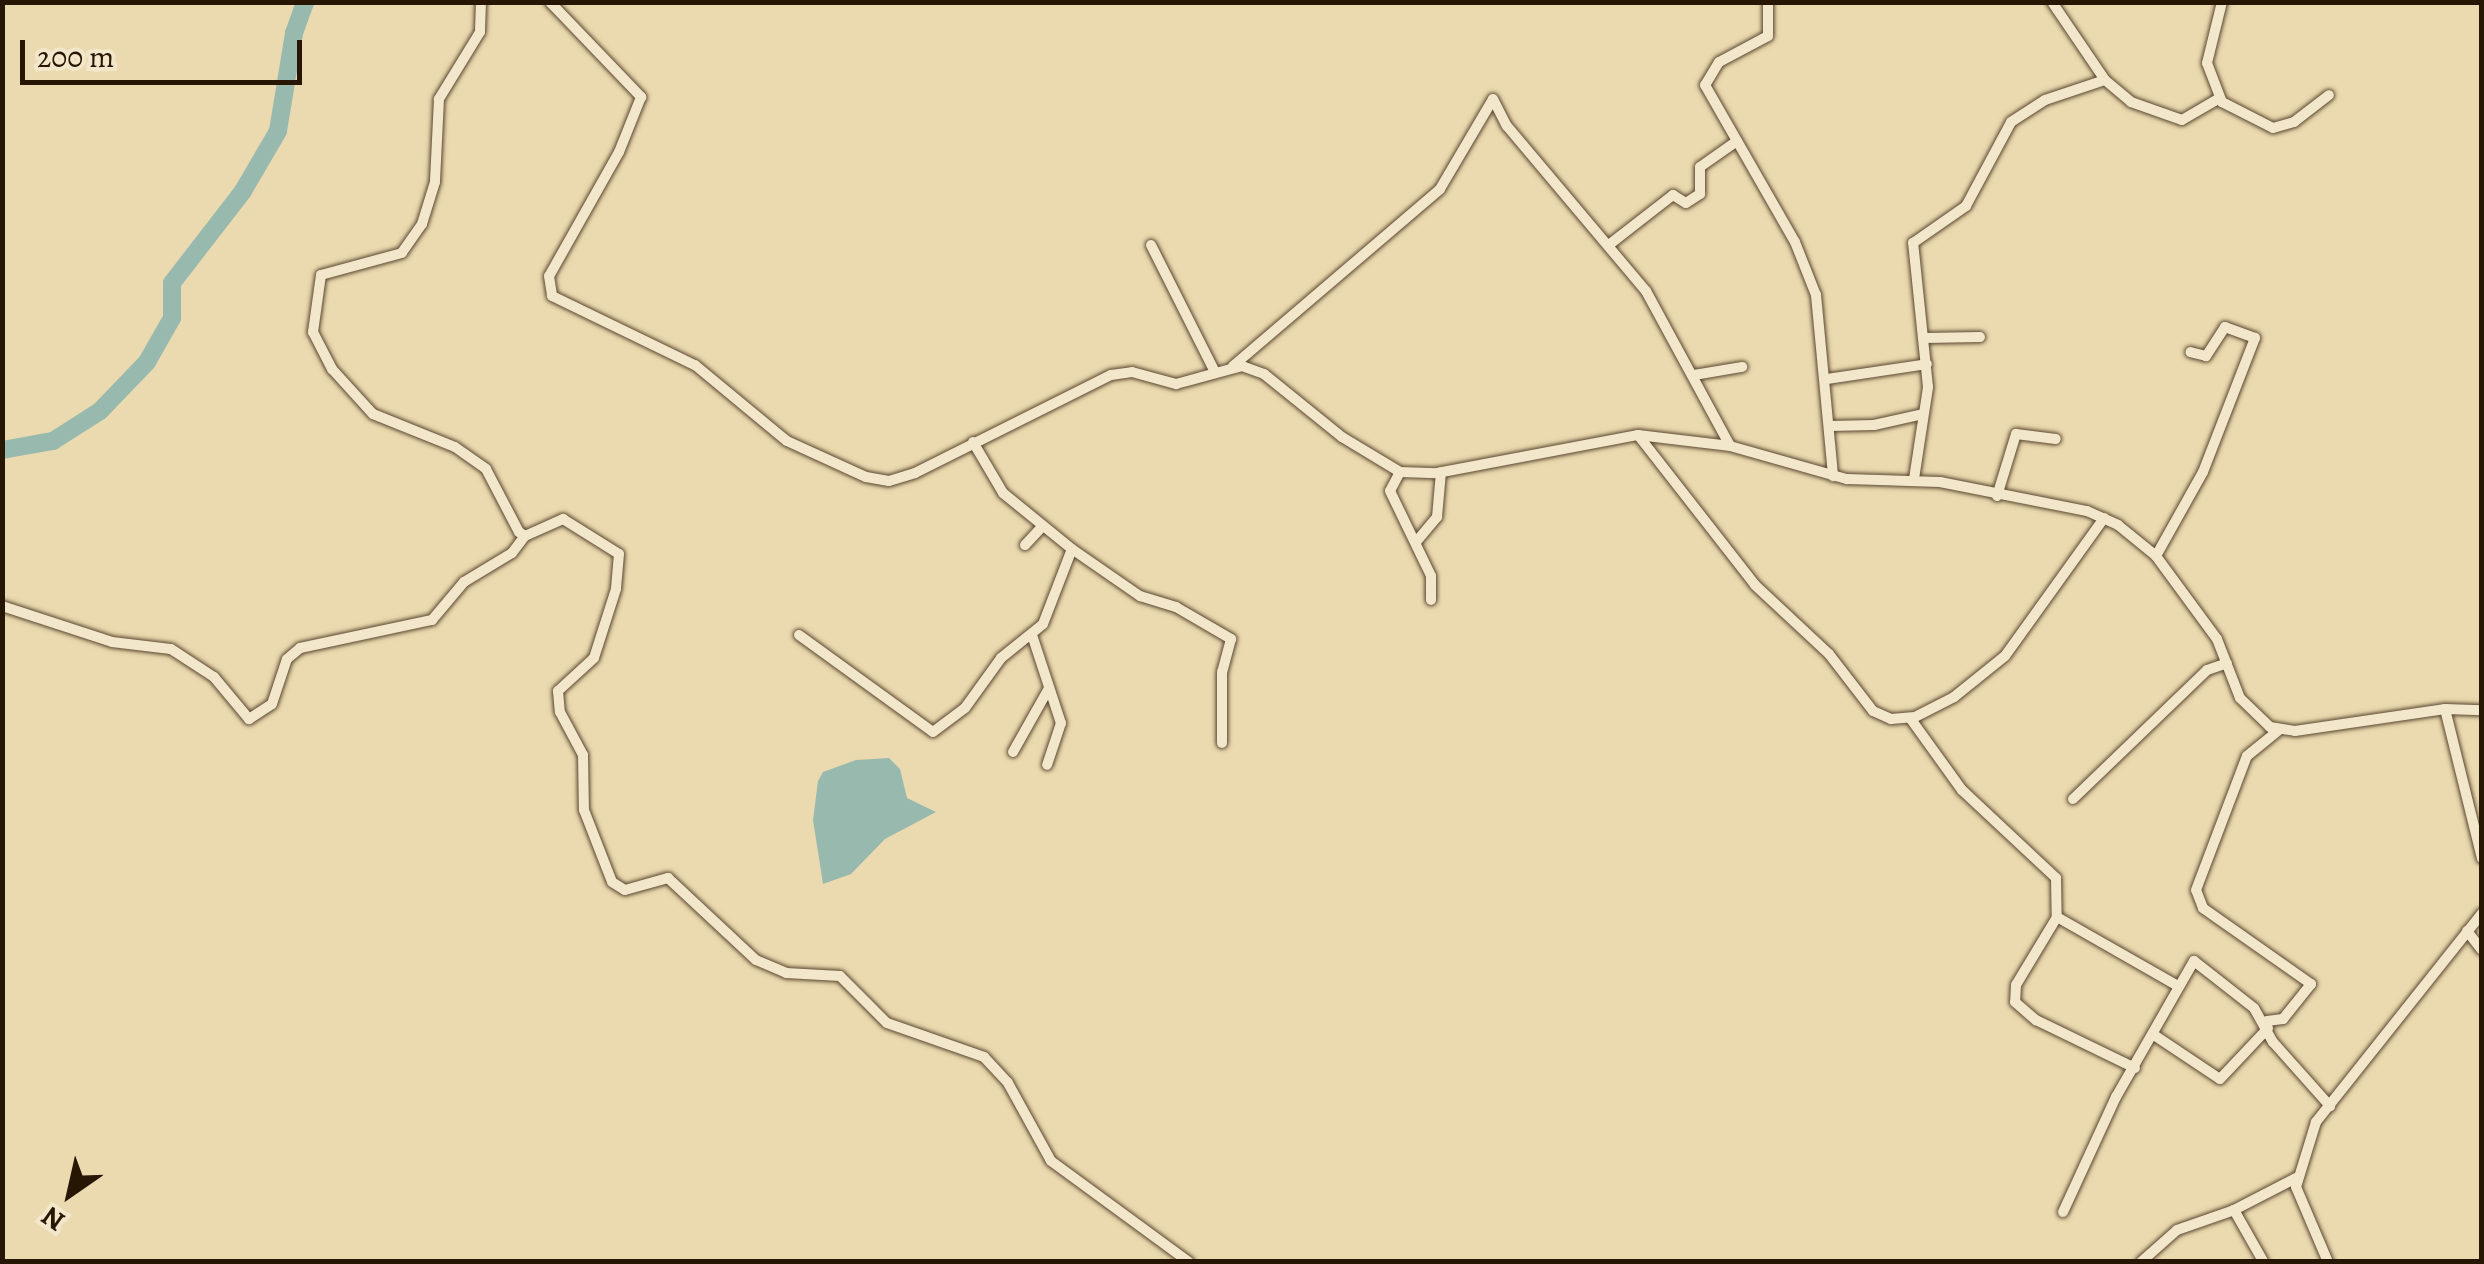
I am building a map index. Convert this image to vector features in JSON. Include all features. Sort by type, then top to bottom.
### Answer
[{"type":"street","points":[[481,2],[484,24],[439,99],[435,182],[410,245],[371,266],[326,271],[311,314],[320,351],[362,404],[400,428],[472,456],[525,536]]},
{"type":"street","points":[[550,2],[640,97],[619,152],[549,276],[552,296],[695,365],[787,441],[877,480],[915,473],[972,442],[1044,414],[1110,375],[1132,372],[1176,384],[1233,366],[1440,189],[1493,99],[1514,133],[1610,244],[1694,375],[1730,446]]},
{"type":"street","points":[[1768,2],[1768,36],[1719,62],[1705,82],[1806,266],[1820,310],[1833,476]]},
{"type":"street","points":[[2052,2],[2106,80],[2131,102],[2182,120],[2218,99]]},
{"type":"street","points":[[2222,2],[2207,54],[2218,99],[2274,128],[2294,122],[2329,94]]},
{"type":"street","points":[[1914,479],[1927,364],[1912,243],[1966,206],[2011,122],[2045,100],[2106,80]]},
{"type":"street","points":[[1610,244],[1673,196],[1686,203],[1700,194],[1700,167],[1737,141]]},
{"type":"street","points":[[1151,246],[1215,372]]},
{"type":"street","points":[[2156,556],[2203,472],[2254,338],[2225,327],[2206,356],[2190,352]]},
{"type":"street","points":[[1925,338],[1980,337]]},
{"type":"street","points":[[1827,378],[1927,364]]},
{"type":"street","points":[[1233,366],[1264,374],[1342,437],[1400,472],[1441,472],[1638,435],[1730,446],[1833,476],[1914,479],[2104,518],[2156,556],[2191,599],[2240,698],[2279,730]]},
{"type":"street","points":[[1694,375],[1742,366]]},
{"type":"street","points":[[1830,426],[1874,425],[1923,414]]},
{"type":"street","points":[[1998,496],[2016,434],[2056,439]]},
{"type":"street","points":[[1638,435],[1755,585],[1829,654],[1872,711],[1910,718],[1967,690],[2005,656],[2104,518]]},
{"type":"street","points":[[972,442],[1004,493],[1072,549],[1140,596],[1176,607],[1231,639],[1222,672],[1222,743]]},
{"type":"street","points":[[1400,472],[1390,491],[1431,576],[1431,600]]},
{"type":"street","points":[[1416,542],[1436,517],[1441,472]]},
{"type":"street","points":[[2,606],[112,642],[172,649],[214,677],[248,719],[272,704],[287,659],[300,648],[432,620],[464,582],[502,560],[525,536],[563,519],[618,554],[620,572],[594,658],[558,690],[560,712],[583,754],[584,810],[616,887],[668,878],[756,960],[786,973],[840,976],[887,1022],[984,1057],[1008,1083],[1051,1161],[1189,1262]]},
{"type":"street","points":[[1025,545],[1043,526]]},
{"type":"street","points":[[798,635],[933,732],[965,708],[1001,658],[1032,635],[1056,602],[1072,549]]},
{"type":"street","points":[[1032,635],[1061,723],[1047,765]]},
{"type":"street","points":[[2072,799],[2207,670],[2226,663]]},
{"type":"street","points":[[1012,752],[1049,688]]},
{"type":"street","points":[[2445,708],[2482,858]]},
{"type":"street","points":[[2154,1035],[2220,1078],[2267,1025],[2283,1019],[2312,984],[2203,908],[2196,890],[2247,756],[2279,730],[2445,708],[2482,710]]},
{"type":"street","points":[[1910,718],[1962,790],[2056,878],[2058,917],[2016,985],[2015,1002],[2036,1020],[2135,1068]]},
{"type":"street","points":[[2141,1262],[2177,1230],[2234,1210],[2298,1177],[2307,1166],[2316,1122],[2482,913]]},
{"type":"street","points":[[2058,917],[2176,984]]},
{"type":"street","points":[[2467,931],[2482,950]]},
{"type":"street","points":[[2063,1212],[2190,963],[2203,964],[2267,1025],[2318,1098],[2330,1106]]},
{"type":"street","points":[[2298,1177],[2298,1196],[2328,1262]]},
{"type":"street","points":[[2234,1210],[2263,1261]]},
{"type":"water","points":[[889,758],[900,769],[907,798],[936,812],[885,839],[851,874],[823,884],[813,820],[818,781],[823,772],[856,760]]},
{"type":"waterway","points":[[2,450],[53,441],[100,411],[147,362],[172,318],[172,283],[243,191],[278,131],[294,33],[305,2]]}]
